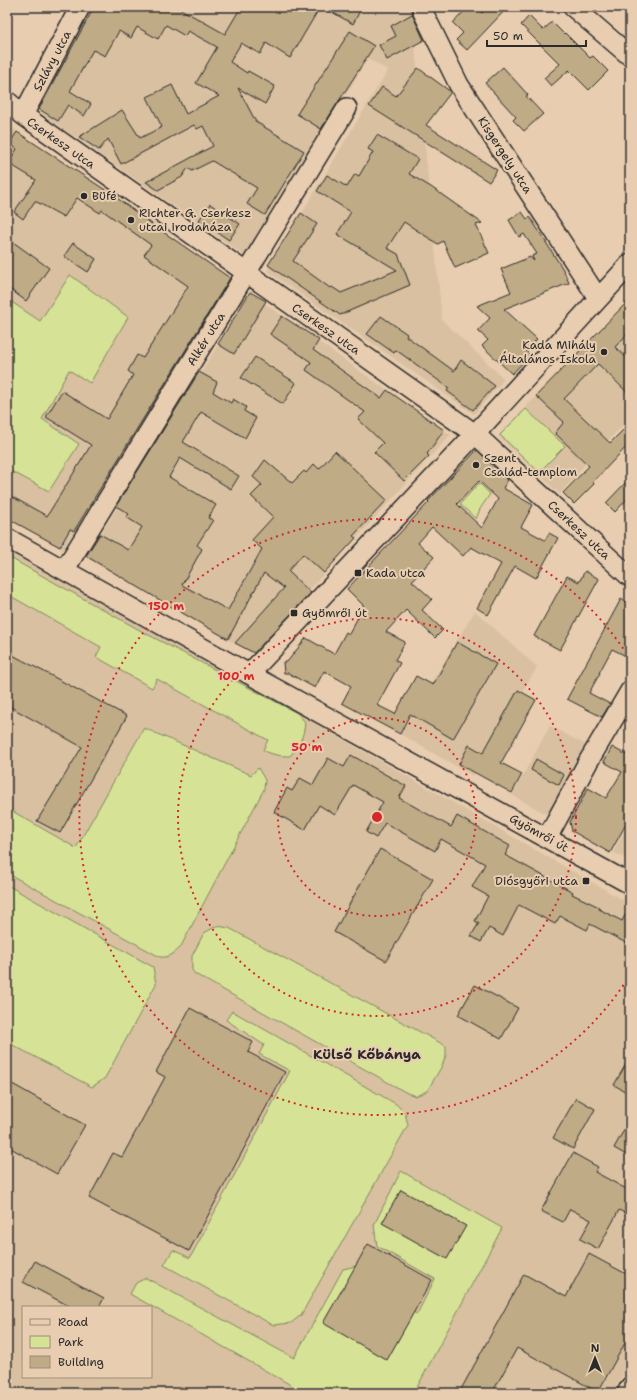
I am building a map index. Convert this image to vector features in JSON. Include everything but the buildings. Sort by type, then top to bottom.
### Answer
[{"type":"street","name":"Szlávy utca","points":[[23,115],[80,7]]},
{"type":"street","name":"Kisgergely utca","points":[[422,7],[423,12],[460,85],[598,298]]},
{"type":"street","points":[[573,7],[630,56]]},
{"type":"street","name":"Cserkesz utca","points":[[7,101],[23,115],[475,434],[630,577]]},
{"type":"street","name":"Alkér utca","points":[[65,570],[347,108]]},
{"type":"street","points":[[249,674],[475,434],[630,264]]},
{"type":"street","name":"Gyömrői út","points":[[7,538],[249,674],[630,884]]},
{"type":"street","points":[[547,838],[588,762],[630,691]]},
{"type":"street","points":[[627,1393],[630,1387]]},
{"type":"shaded area","points":[[92,7],[411,7],[442,320],[504,379],[474,414],[267,271],[388,70],[368,59],[244,255],[32,107]]},
{"type":"shaded area","points":[[7,122],[17,132],[98,185],[231,279],[214,304],[63,550],[7,518]]},
{"type":"shaded area","points":[[250,293],[450,435],[252,653],[86,558]]},
{"type":"shaded area","name":"Kada Mihály Általános Iskola","points":[[630,299],[630,418],[586,463],[560,494],[498,436]]},
{"type":"shaded area","points":[[7,551],[297,713],[630,904],[630,1361],[613,1393],[7,1393]]},
{"type":"shaded area","points":[[475,611],[537,667],[473,776],[400,734]]},
{"type":"shaded area","points":[[550,726],[586,745],[548,815],[512,795]]},
{"type":"shaded area","points":[[630,821],[630,861],[613,852]]},
{"type":"green space","points":[[70,275],[128,317],[90,383],[69,370],[42,419],[79,444],[49,491],[7,469],[7,299],[40,321]]},
{"type":"green space","points":[[526,409],[565,446],[539,472],[500,435]]},
{"type":"green space","points":[[479,483],[490,494],[480,509],[476,519],[460,504]]},
{"type":"green space","points":[[7,558],[12,559],[145,633],[297,713],[305,722],[302,736],[296,748],[290,756],[276,755],[267,752],[263,750],[268,740],[157,679],[152,688],[96,657],[101,647],[7,594]]},
{"type":"green space","points":[[144,728],[251,775],[258,768],[265,780],[264,789],[180,948],[166,957],[160,957],[7,873],[7,808],[76,848]]},
{"type":"green space","points":[[7,885],[153,967],[156,984],[105,1078],[92,1087],[7,1042]]},
{"type":"green space","points":[[217,926],[229,928],[446,1046],[446,1055],[442,1066],[427,1091],[416,1096],[407,1093],[195,974],[192,970],[192,956],[204,933]]},
{"type":"green space","points":[[232,1011],[396,1104],[405,1113],[408,1125],[301,1315],[291,1323],[273,1325],[164,1265],[173,1250],[190,1258],[290,1071],[259,1054],[264,1045],[226,1020]]},
{"type":"green space","points":[[401,1171],[502,1228],[414,1393],[305,1393],[130,1294],[136,1283],[146,1278],[294,1358],[343,1269],[370,1263],[401,1306],[417,1314],[435,1279],[377,1246],[374,1225]]},
{"type":"place","name":"Büfé","points":[[84,196]]},
{"type":"place","name":"Richter G. Cserkesz utcai irodaháza","points":[[131,220]]},
{"type":"place","name":"Kada Mihály Általános Iskola","points":[[604,352]]},
{"type":"place","name":"Szent Család-templom","points":[[476,465]]},
{"type":"place","name":"Kada utca","points":[[358,573]]},
{"type":"place","name":"Gyömrői út","points":[[294,613]]},
{"type":"place","name":"Diósgyőri utca","points":[[586,881]]},
{"type":"district","name":"Külső Kőbánya","points":[[367,1054]]}]
